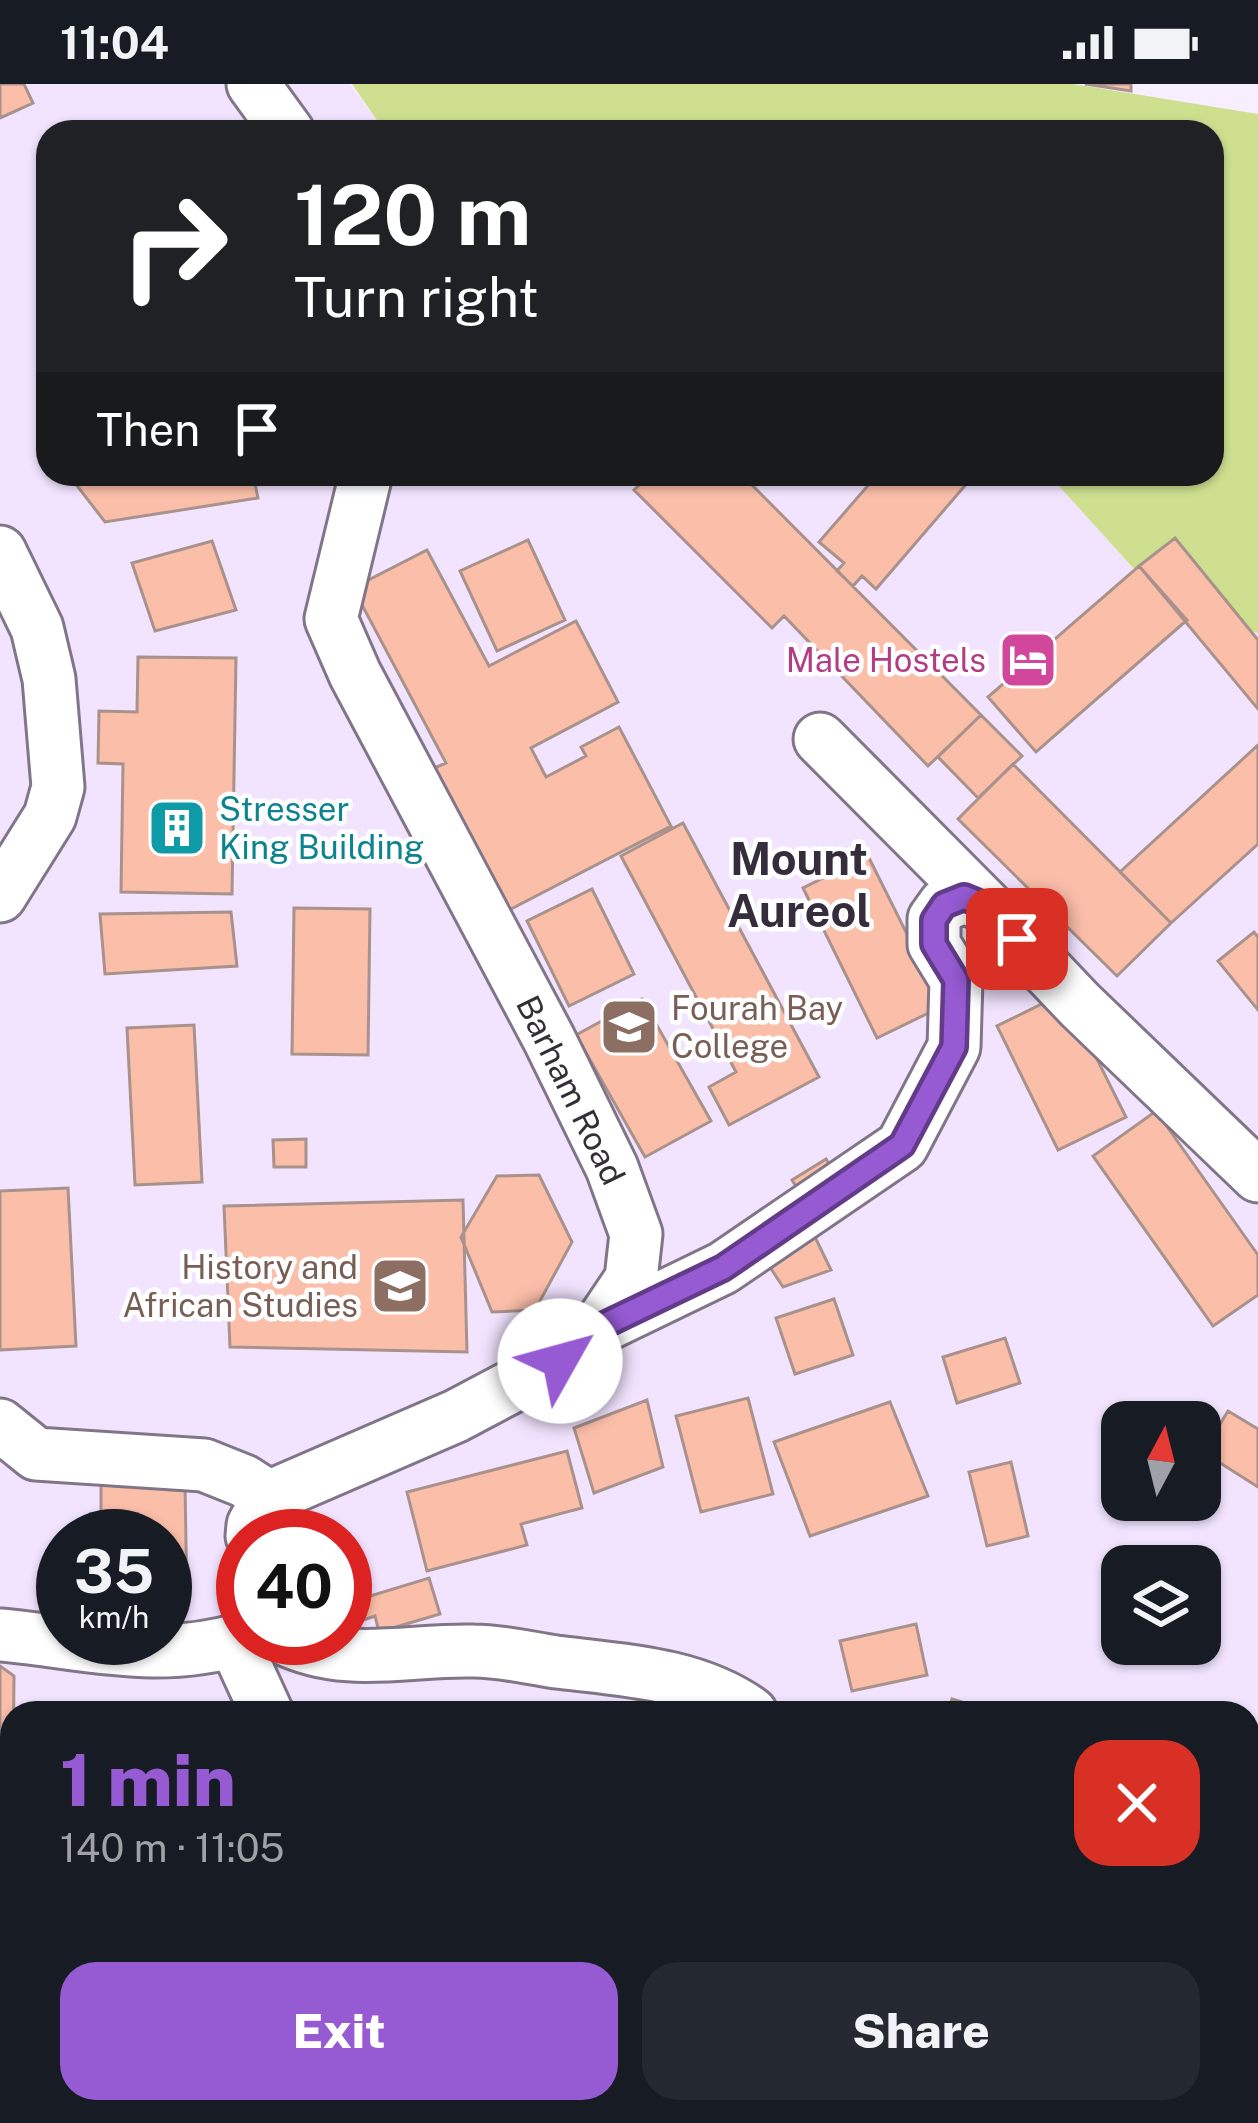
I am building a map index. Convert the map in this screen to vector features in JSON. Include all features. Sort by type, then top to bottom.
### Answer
[{"type":"street","points":[[253,84],[279,120]]},
{"type":"street","name":"Barham Road","points":[[275,1509],[560,1361],[598,1328],[631,1280],[636,1234],[612,1168],[549,1040],[355,674],[331,619],[363,486]]},
{"type":"street","points":[[0,552],[37,628],[49,680],[58,787],[50,816],[0,896]]},
{"type":"street","points":[[820,740],[1080,1005],[1258,1176]]},
{"type":"street","points":[[598,1328],[723,1268],[902,1145],[954,1047],[956,980],[934,944],[934,920],[944,905],[964,897],[986,906]]},
{"type":"street","points":[[0,1425],[36,1454],[204,1465],[244,1481],[256,1509]]},
{"type":"street","points":[[0,1635],[128,1652],[187,1652],[216,1646]]},
{"type":"street","points":[[372,1658],[474,1651],[643,1671],[734,1701]]},
{"type":"street","points":[[259,1665],[265,1701]]},
{"type":"shaded area","name":"Fourah Bay College","points":[[0,84],[350,84],[376,120],[36,120],[36,486],[1059,486],[1173,612],[1258,633],[1258,1701],[0,1701]]},
{"type":"green space","points":[[352,84],[1073,84],[1258,114],[1258,633],[1173,612],[1059,486],[1224,486],[1224,120],[377,120]]},
{"type":"building","points":[[0,84],[24,84],[33,103],[0,118]]},
{"type":"building","points":[[1085,84],[1131,84],[1131,91]]},
{"type":"building","points":[[77,486],[256,486],[258,498],[105,522]]},
{"type":"building","points":[[638,486],[753,486],[981,715],[928,766],[784,616],[772,628],[634,490]]},
{"type":"building","points":[[868,486],[965,486],[876,589],[862,576],[853,586],[837,571],[844,563],[819,542]]},
{"type":"building","points":[[1175,538],[1258,640],[1258,709],[1139,566]]},
{"type":"building","points":[[528,540],[565,620],[497,651],[460,571]]},
{"type":"building","points":[[212,541],[236,610],[155,631],[132,563]]},
{"type":"building","points":[[427,550],[489,666],[576,621],[618,702],[531,748],[546,777],[586,756],[581,747],[619,727],[671,826],[509,910],[434,768],[446,763],[353,588]]},
{"type":"building","points":[[1139,566],[1187,620],[1036,752],[988,697]]},
{"type":"building","name":"Stresser King Building","points":[[138,657],[236,658],[232,894],[121,892],[123,764],[98,763],[99,711],[137,712]]},
{"type":"building","points":[[981,715],[1022,756],[978,798],[938,757]]},
{"type":"building","points":[[1258,745],[1258,844],[1171,923],[1120,872]]},
{"type":"building","points":[[1013,764],[1171,923],[1117,976],[958,819]]},
{"type":"building","points":[[683,823],[819,1077],[729,1125],[709,1087],[736,1072],[621,856]]},
{"type":"building","points":[[868,856],[943,1006],[877,1038],[803,888]]},
{"type":"building","points":[[592,889],[634,974],[569,1006],[527,921]]},
{"type":"building","points":[[294,908],[370,909],[368,1055],[292,1054]]},
{"type":"building","points":[[231,912],[237,966],[105,974],[100,914]]},
{"type":"building","points":[[1254,932],[1258,937],[1258,1010],[1218,961]]},
{"type":"building","points":[[1064,993],[1126,1117],[1058,1150],[997,1026]]},
{"type":"building","points":[[642,999],[711,1121],[645,1157],[576,1035]]},
{"type":"building","name":"History and African Studies","points":[[194,1025],[202,1182],[135,1185],[127,1028]]},
{"type":"building","points":[[1156,1111],[1258,1255],[1258,1295],[1213,1326],[1093,1156]]},
{"type":"building","points":[[306,1139],[306,1167],[274,1167],[273,1140]]},
{"type":"building","points":[[826,1159],[838,1177],[803,1198],[792,1180]]},
{"type":"building","points":[[539,1175],[572,1242],[535,1310],[492,1312],[461,1237],[497,1176]]},
{"type":"building","points":[[68,1188],[76,1346],[0,1350],[0,1191]]},
{"type":"building","points":[[463,1200],[467,1352],[230,1347],[224,1206]]},
{"type":"building","points":[[815,1237],[831,1270],[783,1287],[766,1261]]},
{"type":"building","points":[[834,1299],[853,1355],[795,1374],[776,1318]]},
{"type":"building","points":[[1005,1338],[1020,1383],[957,1403],[943,1357]]},
{"type":"building","points":[[748,1398],[773,1494],[701,1512],[676,1416]]},
{"type":"building","points":[[647,1400],[663,1467],[594,1493],[574,1428]]},
{"type":"building","points":[[890,1402],[928,1496],[810,1536],[774,1442]]},
{"type":"building","points":[[1228,1411],[1258,1429],[1258,1487],[1221,1463],[1221,1422]]},
{"type":"building","points":[[567,1451],[582,1508],[521,1524],[527,1545],[427,1571],[407,1492]]},
{"type":"building","points":[[1011,1462],[1028,1536],[987,1546],[969,1472]]},
{"type":"building","points":[[185,1482],[185,1509],[101,1509],[101,1485]]},
{"type":"building","points":[[429,1578],[440,1614],[379,1632],[372,1617],[372,1595]]},
{"type":"building","points":[[916,1624],[927,1675],[852,1691],[840,1641]]},
{"type":"building","points":[[0,1666],[14,1676],[14,1701],[0,1701]]},
{"type":"place","name":"Male Hostels","points":[[1028,660]]},
{"type":"place","name":"Stresser King Building","points":[[177,828]]},
{"type":"place","name":"Fourah Bay College","points":[[629,1027]]},
{"type":"place","name":"History and African Studies","points":[[400,1286]]},
{"type":"district","name":"Mount Aureol","points":[[799,884]]},
{"type":"route","points":[[560,1361],[598,1328],[723,1268],[902,1145],[954,1047],[956,980],[934,944],[934,920],[944,905],[964,897],[986,906],[1017,939]]}]
